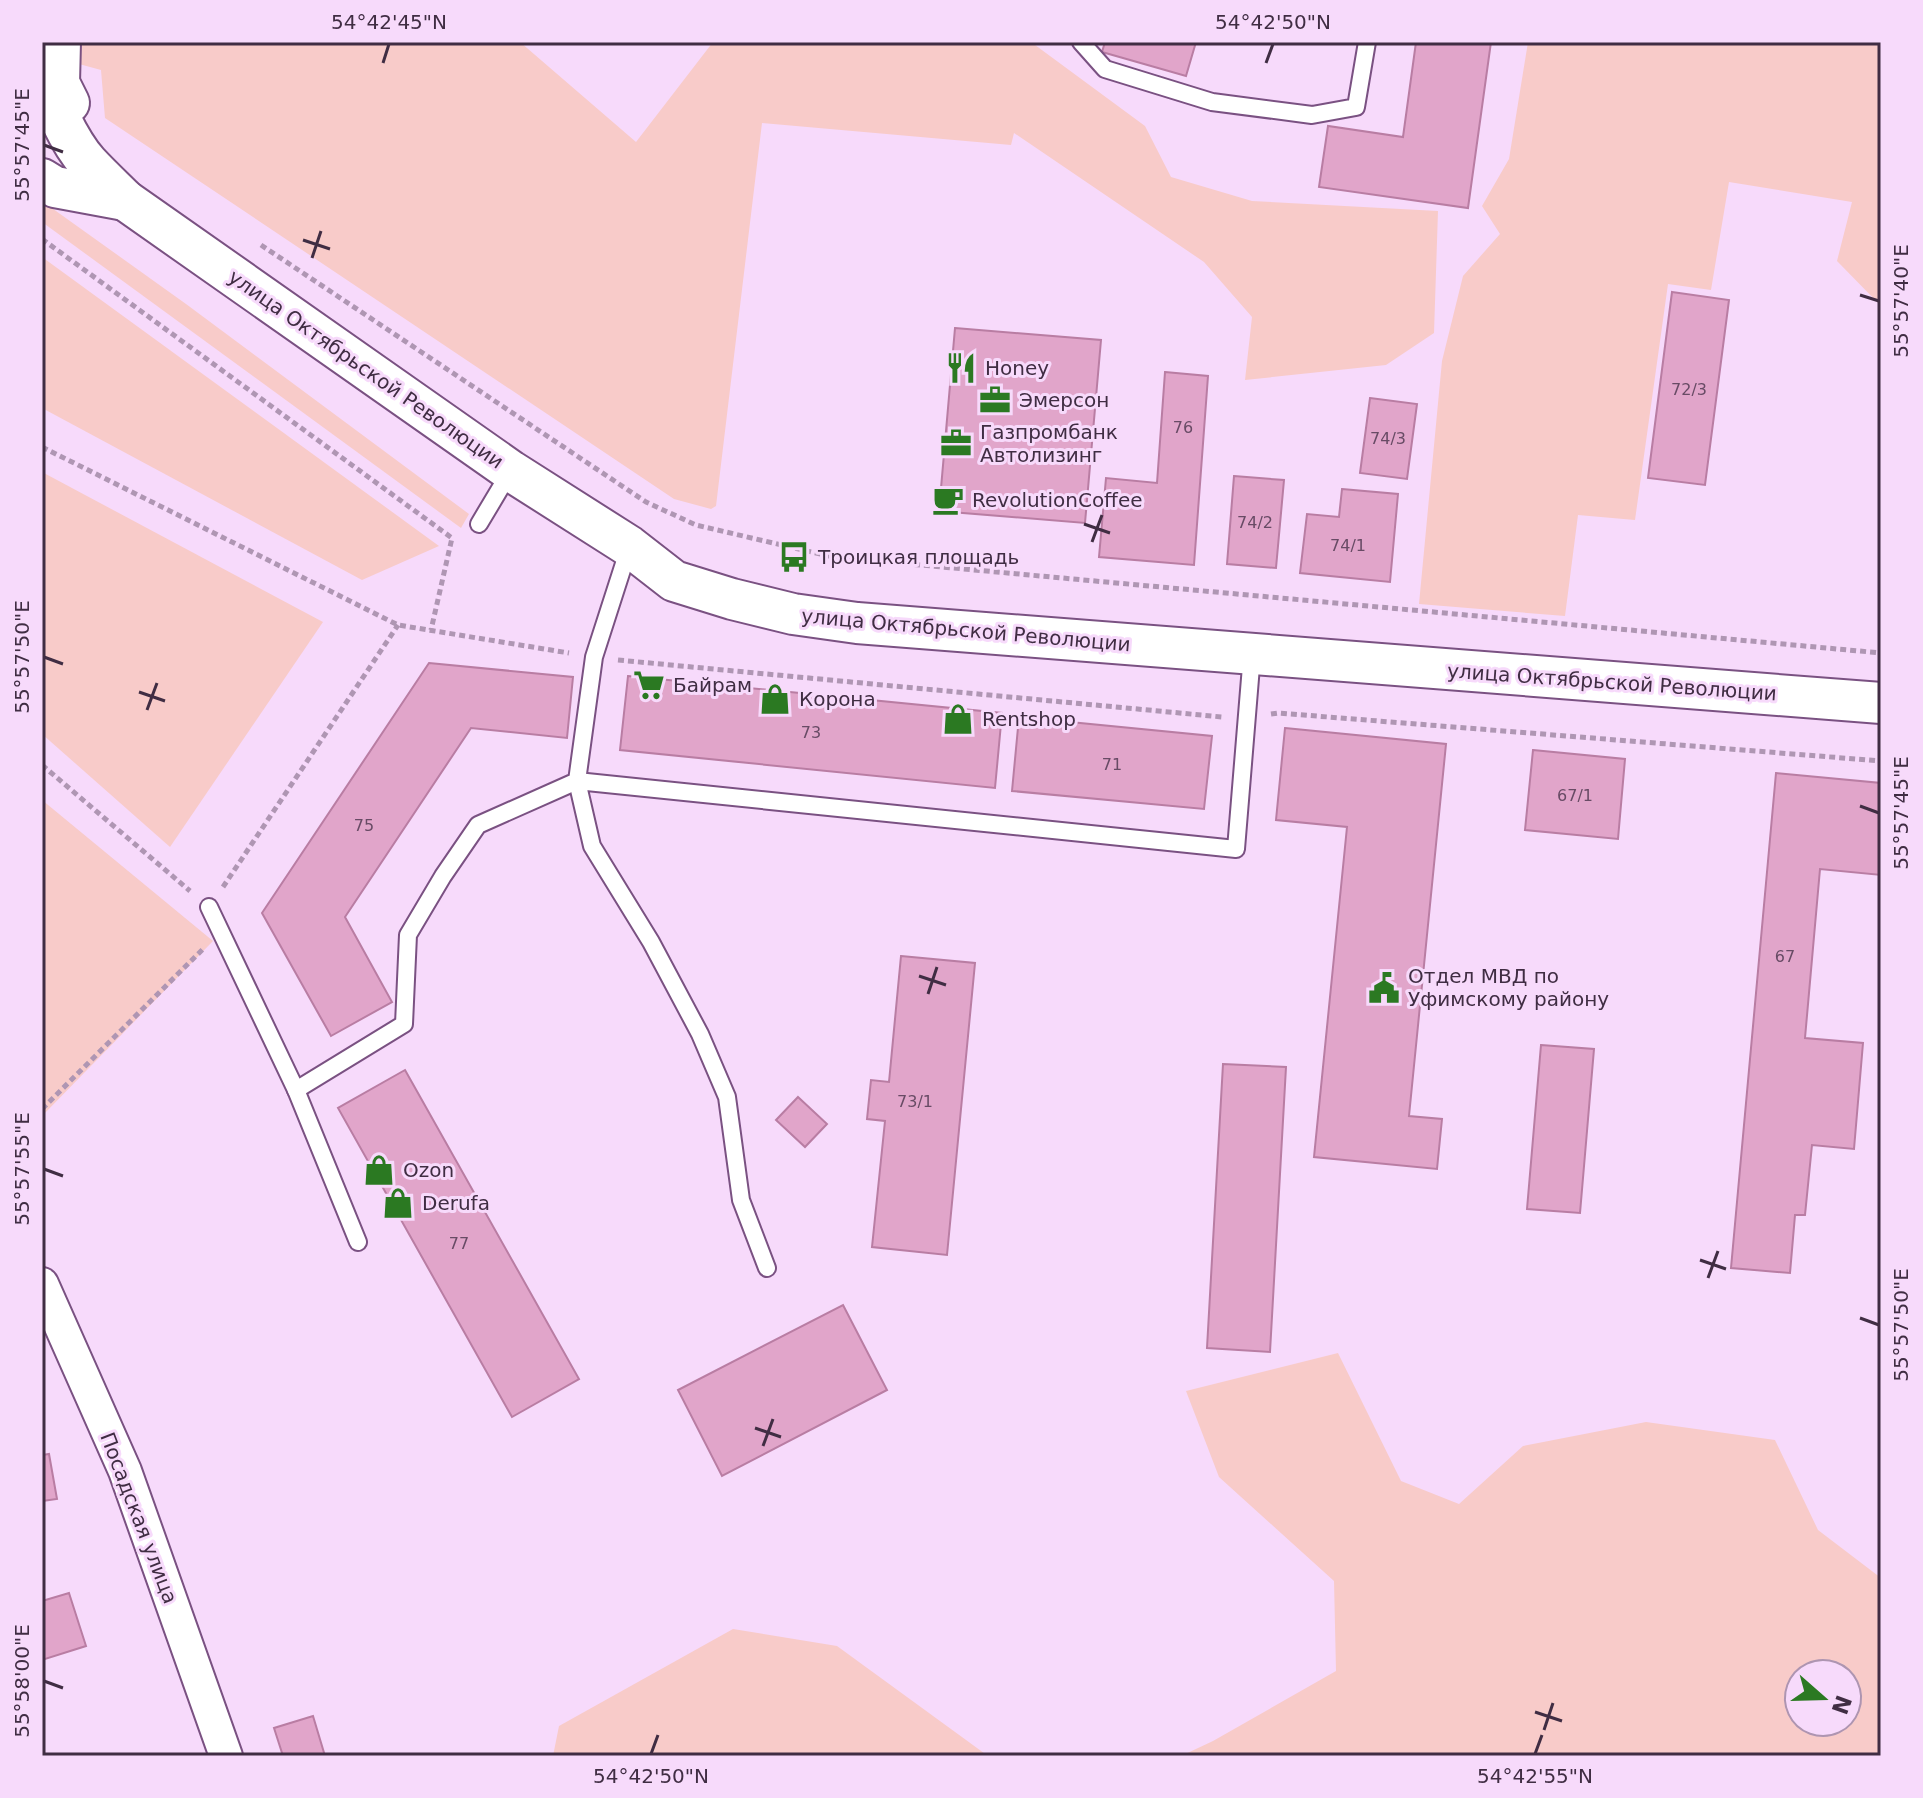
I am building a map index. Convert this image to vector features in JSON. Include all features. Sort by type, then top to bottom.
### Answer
[{"type":"street","points":[[60,42],[59,83],[92,150],[125,200]]},
{"type":"street","points":[[42,71],[46,87],[66,128],[86,161],[125,200]]},
{"type":"street","points":[[42,179],[55,187],[125,200]]},
{"type":"street","name":"улица Октябрьской Революции","points":[[125,200],[511,471],[629,546],[674,581],[732,599],[793,614],[857,623],[1881,703]]},
{"type":"street","name":"Посадская улица","points":[[42,1284],[125,1471],[226,1756]]},
{"type":"lane","points":[[1081,42],[1105,69],[1161,88],[1212,102],[1312,115],[1356,107],[1367,42]]},
{"type":"lane","points":[[479,524],[511,471]]},
{"type":"lane","points":[[629,546],[594,657],[577,781],[592,846],[651,942],[693,1021],[727,1097],[741,1200],[767,1268]]},
{"type":"lane","points":[[296,1090],[404,1024],[408,935],[478,825],[577,781],[1236,849],[1252,654]]},
{"type":"lane","points":[[209,907],[296,1090],[358,1242]]},
{"type":"path","points":[[250,238],[646,502],[696,525],[833,557],[1881,653]]},
{"type":"path","points":[[42,239],[452,538],[431,630]]},
{"type":"path","points":[[42,447],[398,625],[594,657],[1247,719],[1278,713],[1881,761]]},
{"type":"path","points":[[42,765],[209,907],[398,625]]},
{"type":"path","points":[[42,1109],[202,950]]},
{"type":"shaded area","points":[[79,42],[520,42],[636,142],[713,42],[1031,42],[1145,126],[1171,177],[1252,201],[1438,211],[1434,333],[1386,365],[1245,380],[1252,317],[1204,262],[1014,133],[1011,145],[762,123],[716,506],[711,509],[674,499],[105,118],[101,70],[79,64]]},
{"type":"shaded area","points":[[1528,42],[1881,42],[1881,306],[1837,261],[1852,202],[1729,182],[1711,290],[1668,284],[1635,520],[1578,515],[1565,616],[1419,604],[1442,361],[1463,276],[1500,234],[1482,206],[1509,159]]},
{"type":"shaded area","points":[[42,201],[469,514],[461,528],[42,222]]},
{"type":"shaded area","points":[[42,257],[439,546],[362,580],[42,408]]},
{"type":"shaded area","points":[[42,472],[323,622],[170,847],[42,734]]},
{"type":"shaded area","points":[[42,800],[213,941],[42,1116]]},
{"type":"shaded area","points":[[1338,1353],[1401,1481],[1459,1504],[1523,1446],[1646,1422],[1775,1440],[1818,1530],[1881,1578],[1881,1756],[1181,1756],[1336,1671],[1334,1581],[1219,1477],[1186,1391]]},
{"type":"shaded area","points":[[733,1629],[837,1646],[988,1756],[553,1756],[559,1726]]},
{"type":"building","points":[[1105,42],[1196,42],[1186,76],[1102,52]]},
{"type":"building","points":[[1416,42],[1491,42],[1468,208],[1319,187],[1328,126],[1403,137]]},
{"type":"building","points":[[1672,292],[1729,300],[1705,485],[1648,478]]},
{"type":"building","points":[[955,328],[1101,340],[1085,523],[939,511]]},
{"type":"building","points":[[1165,372],[1208,376],[1194,565],[1099,557],[1106,478],[1157,483]]},
{"type":"building","points":[[1370,398],[1417,404],[1407,479],[1360,473]]},
{"type":"building","points":[[1234,476],[1284,480],[1276,568],[1227,564]]},
{"type":"building","points":[[1342,489],[1398,494],[1390,582],[1300,573],[1307,514],[1339,517]]},
{"type":"building","points":[[429,663],[573,677],[567,738],[471,728],[345,917],[392,1002],[331,1036],[262,913]]},
{"type":"building","points":[[628,676],[1002,713],[995,788],[620,750]]},
{"type":"building","points":[[1019,717],[1212,736],[1204,809],[1012,791]]},
{"type":"building","points":[[1285,728],[1446,744],[1409,1116],[1442,1119],[1437,1169],[1314,1157],[1347,827],[1276,820]]},
{"type":"building","points":[[1533,750],[1625,759],[1618,839],[1525,830]]},
{"type":"building","points":[[1776,773],[1881,783],[1881,875],[1820,869],[1805,1038],[1863,1043],[1854,1149],[1812,1145],[1805,1215],[1795,1215],[1790,1273],[1731,1268]]},
{"type":"building","points":[[901,956],[975,963],[947,1255],[872,1247],[885,1121],[867,1119],[871,1080],[889,1082]]},
{"type":"building","points":[[1541,1045],[1594,1049],[1580,1213],[1527,1209]]},
{"type":"building","points":[[1223,1064],[1286,1067],[1270,1352],[1207,1348]]},
{"type":"building","points":[[405,1070],[579,1379],[512,1417],[338,1108]]},
{"type":"building","points":[[798,1097],[827,1124],[805,1147],[776,1120]]},
{"type":"building","points":[[843,1305],[887,1390],[722,1476],[678,1390]]},
{"type":"building","points":[[49,1454],[57,1499],[42,1501],[42,1455]]},
{"type":"building","points":[[69,1593],[86,1646],[42,1660],[42,1601]]},
{"type":"building","points":[[313,1716],[325,1756],[283,1756],[274,1728]]},
{"type":"place","name":"Honey","points":[[961,368]]},
{"type":"place","name":"Эмерсон","points":[[995,400]]},
{"type":"place","name":"Газпромбанк Автолизинг","points":[[956,443]]},
{"type":"place","name":"RevolutionCoffee","points":[[948,500]]},
{"type":"place","name":"Троицкая площадь","points":[[794,557]]},
{"type":"place","name":"Байрам","points":[[649,685]]},
{"type":"place","name":"Корона","points":[[775,699]]},
{"type":"place","name":"Rentshop","points":[[958,719]]},
{"type":"place","name":"Отдел МВД по Уфимскому району","points":[[1384,988]]},
{"type":"place","name":"Ozon","points":[[379,1170]]},
{"type":"place","name":"Derufa","points":[[398,1203]]}]
